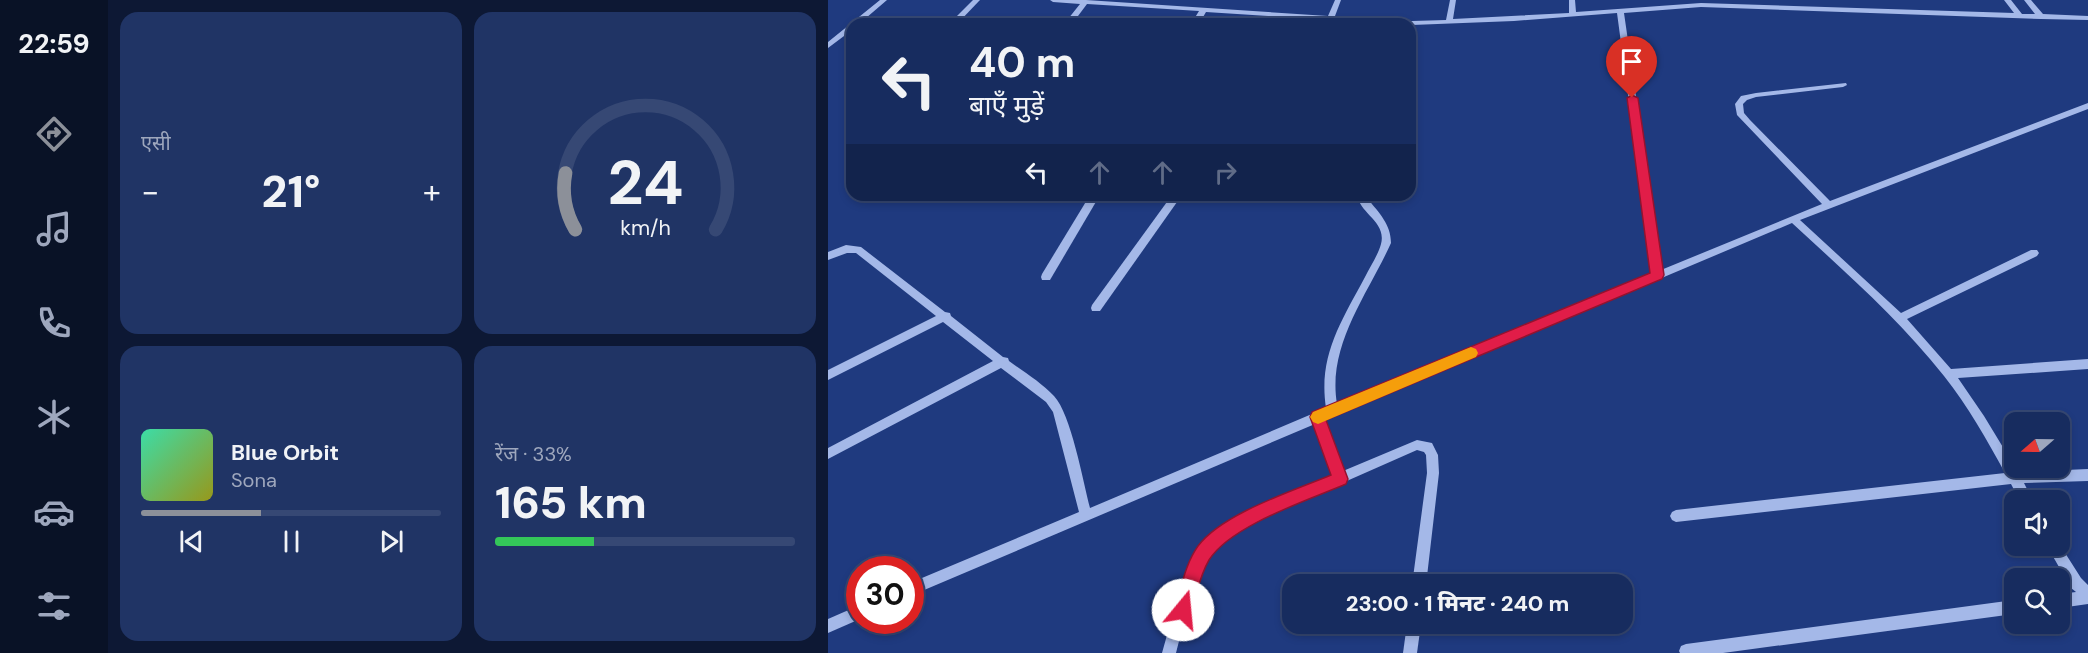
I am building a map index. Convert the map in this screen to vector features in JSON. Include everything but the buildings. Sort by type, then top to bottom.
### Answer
[{"type":"street","points":[[862,18],[884,0]]},
{"type":"street","points":[[959,18],[977,0]]},
{"type":"street","points":[[1053,0],[1331,18],[1338,0]]},
{"type":"street","points":[[1449,22],[1453,0]]},
{"type":"street","points":[[1572,0],[1573,15]]},
{"type":"street","points":[[2007,0],[2020,16]]},
{"type":"street","points":[[2027,0],[2041,17]]},
{"type":"street","points":[[1073,18],[1085,2]]},
{"type":"street","points":[[1416,26],[1449,22],[1573,15],[1673,3],[1919,9],[2088,18]]},
{"type":"street","points":[[1198,18],[1203,9]]},
{"type":"street","points":[[1620,10],[1657,275]]},
{"type":"street","points":[[828,46],[846,31]]},
{"type":"street","points":[[1828,205],[1747,122],[1740,113],[1739,104],[1744,98],[1843,85]]},
{"type":"street","points":[[924,584],[1793,219],[2088,106]]},
{"type":"street","points":[[1047,278],[1092,201]]},
{"type":"street","points":[[1096,308],[1173,201]]},
{"type":"street","points":[[1332,411],[1328,381],[1346,319],[1386,243],[1387,234],[1384,223],[1364,201]]},
{"type":"street","points":[[1793,219],[1900,318],[1949,374],[1985,427],[2004,460]]},
{"type":"street","points":[[828,256],[846,249],[858,250],[1004,361],[1050,399],[1058,410],[1086,516]]},
{"type":"street","points":[[1900,318],[2034,253]]},
{"type":"street","points":[[828,375],[946,316]]},
{"type":"street","points":[[828,454],[1004,361]]},
{"type":"street","points":[[1949,374],[2088,364]]},
{"type":"street","points":[[1318,417],[1340,479]]},
{"type":"street","points":[[1169,653],[1196,567],[1205,552],[1222,535],[1243,521],[1417,445],[1428,447],[1432,454],[1433,473],[1420,574]]},
{"type":"street","points":[[2070,475],[2088,474]]},
{"type":"street","points":[[1676,516],[2014,478],[2021,490]]},
{"type":"street","points":[[2059,556],[2076,583],[2088,595]]},
{"type":"street","points":[[2070,598],[2088,595]]},
{"type":"street","points":[[1686,651],[2004,608]]},
{"type":"street","points":[[828,626],[846,618]]},
{"type":"street","points":[[1410,653],[1413,634]]},
{"type":"slow traffic","points":[[1318,417],[1471,353]]},
{"type":"route","points":[[1183,610],[1196,567],[1205,552],[1222,535],[1243,521],[1340,479],[1318,417],[1657,275],[1632,98]]}]
